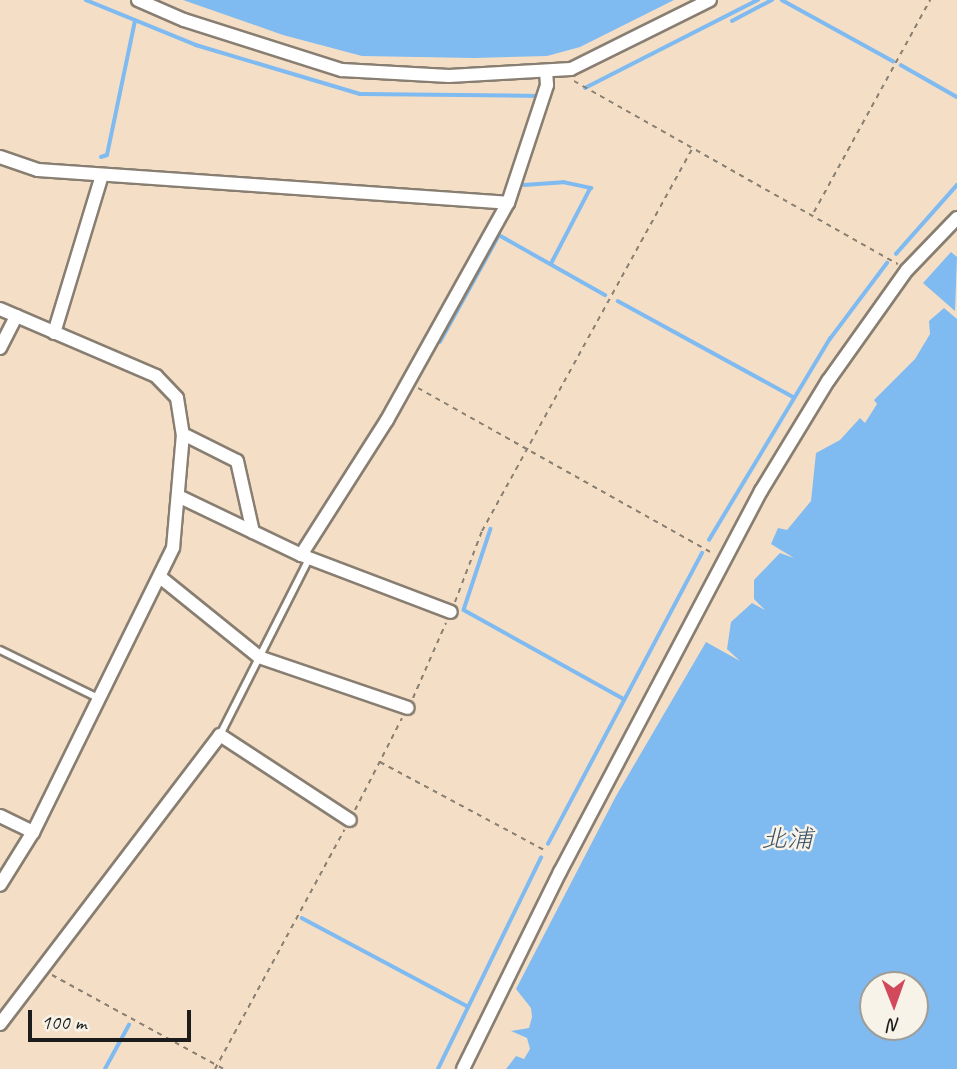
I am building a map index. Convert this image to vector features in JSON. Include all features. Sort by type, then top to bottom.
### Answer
[{"type":"street","points":[[138,0],[184,20],[342,70],[449,76],[552,72],[602,56],[710,0]]},
{"type":"street","points":[[305,557],[408,383],[508,203],[552,72]]},
{"type":"street","points":[[0,157],[38,170],[508,203]]},
{"type":"street","points":[[54,333],[102,175]]},
{"type":"street","points":[[463,1069],[560,872],[761,491],[828,381],[907,270],[957,218]]},
{"type":"street","points":[[0,309],[156,376],[177,398],[183,434],[173,548],[33,832],[0,885]]},
{"type":"street","points":[[0,348],[16,316]]},
{"type":"street","points":[[183,434],[237,461],[253,532]]},
{"type":"street","points":[[178,496],[305,557],[451,612]]},
{"type":"street","points":[[160,577],[260,657],[408,708]]},
{"type":"street","points":[[0,1024],[219,735],[350,820]]},
{"type":"street","points":[[0,816],[33,832]]},
{"type":"lane","points":[[219,735],[260,657],[305,557]]},
{"type":"lane","points":[[0,650],[98,698]]},
{"type":"path","points":[[813,213],[930,0]]},
{"type":"path","points":[[552,72],[813,213],[907,270]]},
{"type":"path","points":[[408,383],[710,552]]},
{"type":"path","points":[[379,762],[546,851]]},
{"type":"path","points":[[41,969],[224,1069]]},
{"type":"water","points":[[183,0],[674,0],[580,47],[547,56],[474,58],[362,56],[283,35]]},
{"type":"water","points":[[951,252],[957,257],[955,311],[923,283]]},
{"type":"water","name":"北浦","points":[[944,308],[957,319],[957,1069],[506,1069],[516,1056],[524,1059],[530,1049],[527,1038],[511,1031],[529,1028],[532,1017],[531,1008],[516,989],[616,796],[706,642],[740,661],[727,649],[731,622],[752,603],[765,610],[754,599],[754,580],[780,553],[794,558],[771,544],[778,528],[787,530],[811,501],[816,453],[840,440],[860,418],[865,423],[877,404],[874,400],[915,359],[930,334],[929,321]]},
{"type":"waterway","points":[[86,0],[196,45],[360,94],[540,96]]},
{"type":"waterway","points":[[585,88],[758,0]]},
{"type":"waterway","points":[[732,21],[772,0]]},
{"type":"waterway","points":[[782,0],[893,61]]},
{"type":"waterway","points":[[101,157],[107,155],[135,21]]},
{"type":"waterway","points":[[901,65],[957,97]]},
{"type":"waterway","points":[[524,185],[563,182],[591,188],[552,263]]},
{"type":"waterway","points":[[896,254],[957,185]]},
{"type":"waterway","points":[[440,342],[499,235],[605,295]]},
{"type":"waterway","points":[[709,540],[830,339],[887,263]]},
{"type":"waterway","points":[[618,301],[793,397]]},
{"type":"waterway","points":[[491,529],[464,610],[624,699]]},
{"type":"waterway","points":[[548,844],[702,553]]},
{"type":"waterway","points":[[438,1069],[541,858]]},
{"type":"waterway","points":[[302,918],[467,1006]]},
{"type":"waterway","points":[[105,1069],[129,1025]]}]
